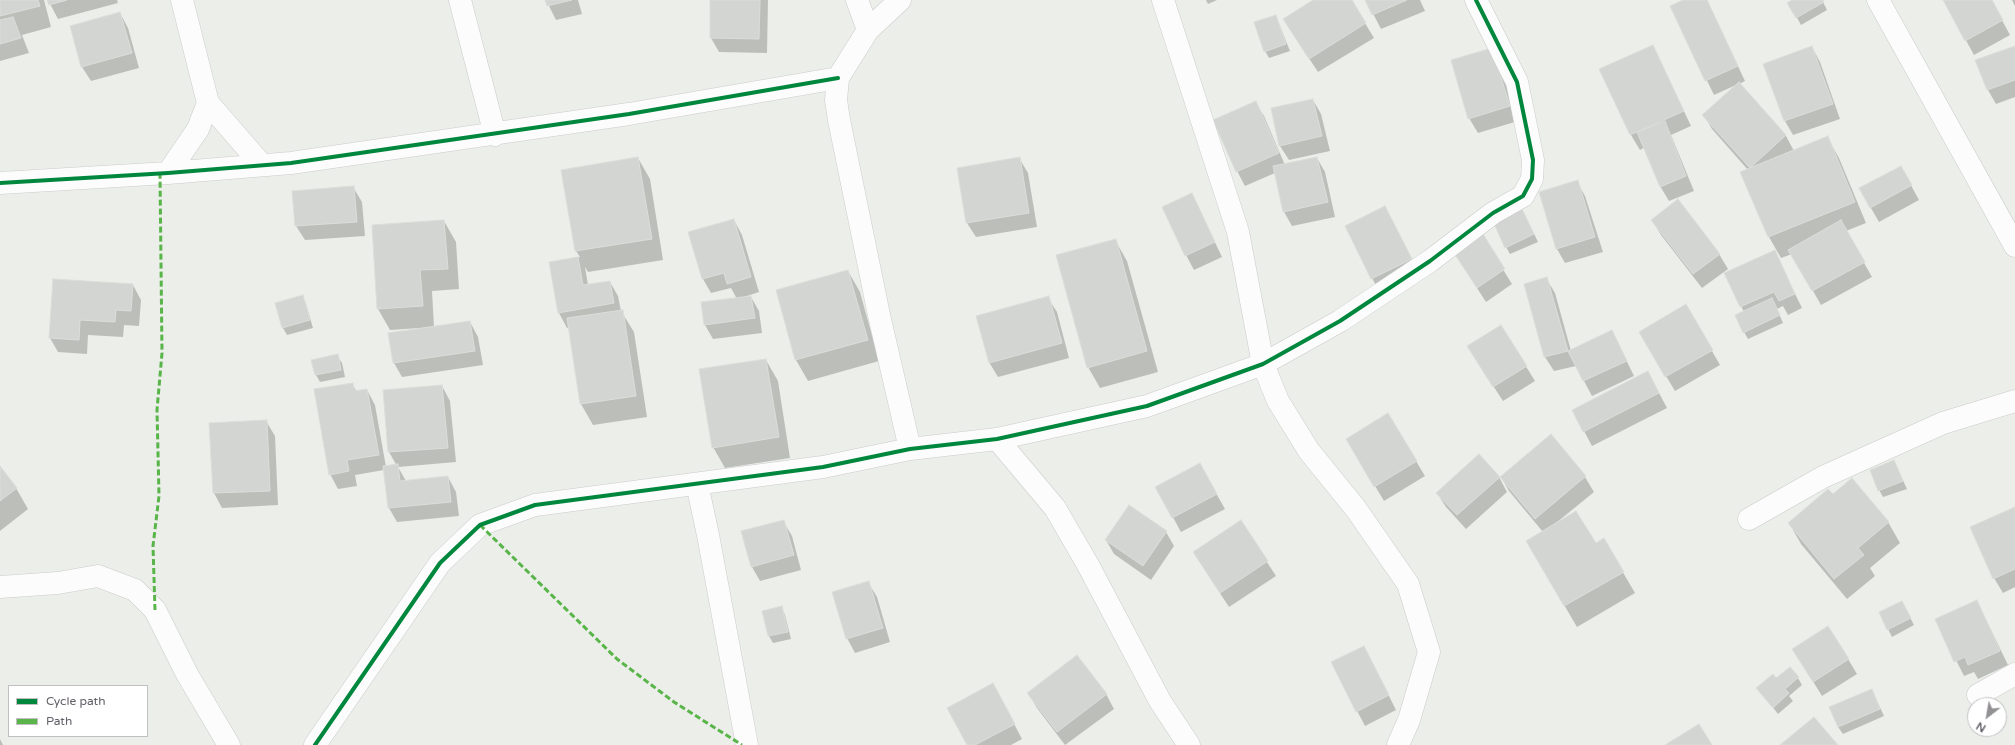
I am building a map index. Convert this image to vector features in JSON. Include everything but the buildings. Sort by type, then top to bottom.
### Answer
[{"type":"street","points":[[182,0],[208,104],[262,165]]},
{"type":"street","points":[[460,0],[495,135]]},
{"type":"street","points":[[857,0],[868,30]]},
{"type":"street","points":[[900,0],[868,30],[838,78],[836,100],[879,315],[910,449]]},
{"type":"street","points":[[1163,0],[1238,232],[1262,364],[1278,401],[1309,451],[1356,510],[1408,584],[1429,652],[1409,720],[1398,745]]},
{"type":"street","points":[[315,745],[440,563],[480,525],[534,505],[823,467],[910,449],[997,439],[1147,406],[1262,364],[1340,321],[1430,261],[1493,213],[1523,196],[1532,179],[1533,160],[1517,82],[1476,0]]},
{"type":"street","points":[[1878,0],[2015,246]]},
{"type":"street","points":[[0,183],[168,173],[291,163],[495,135],[629,114],[838,78]]},
{"type":"street","points":[[168,173],[198,130],[208,104]]},
{"type":"street","points":[[1749,519],[1823,477],[1943,423],[2015,401]]},
{"type":"street","points":[[997,439],[1055,508],[1088,565],[1160,701],[1189,745]]},
{"type":"street","points":[[697,484],[708,535],[747,745]]},
{"type":"street","points":[[0,587],[58,582],[98,576],[134,590],[155,610],[188,674],[229,745]]},
{"type":"street","points":[[1978,695],[2015,674]]},
{"type":"marked path","points":[[155,610],[153,546],[159,496],[157,410],[162,353],[160,174]]},
{"type":"marked path","points":[[480,525],[617,659],[674,702],[742,745]]},
{"type":"cycle path","points":[[315,745],[440,563],[480,525],[535,505],[823,467],[910,449],[997,439],[1147,406],[1263,364],[1340,321],[1430,261],[1493,213],[1523,196],[1532,179],[1533,160],[1517,82],[1476,0]]},
{"type":"cycle path","points":[[0,183],[168,173],[291,163],[629,114],[838,78]]}]
